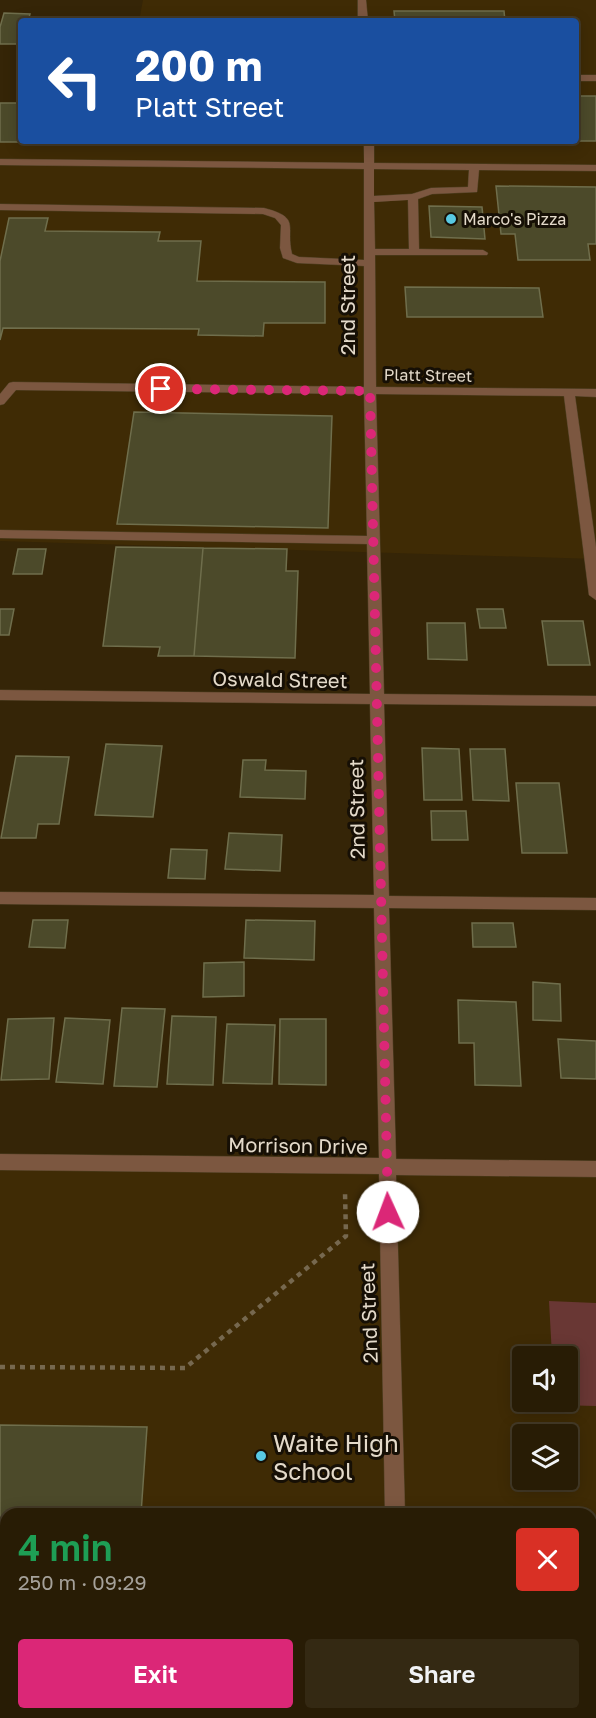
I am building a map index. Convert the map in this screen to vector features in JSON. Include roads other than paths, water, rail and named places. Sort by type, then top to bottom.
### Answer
[{"type":"street","points":[[362,0],[363,18]]},
{"type":"street","points":[[579,78],[596,78]]},
{"type":"street","name":"2nd Street","points":[[369,144],[370,391],[394,1508]]},
{"type":"street","points":[[0,162],[596,168]]},
{"type":"street","points":[[370,199],[413,197],[431,191],[472,190],[474,167]]},
{"type":"street","points":[[413,197],[414,252]]},
{"type":"street","points":[[0,207],[264,211],[279,216],[286,225],[287,256],[297,260],[370,257],[414,252],[483,253]]},
{"type":"street","name":"Platt Street","points":[[0,401],[13,386],[596,393]]},
{"type":"street","points":[[569,393],[596,595]]},
{"type":"street","points":[[0,534],[373,540]]},
{"type":"street","name":"Oswald Street","points":[[0,695],[596,701]]},
{"type":"street","points":[[0,898],[596,904]]},
{"type":"street","name":"Morrison Drive","points":[[0,1162],[596,1169]]},
{"type":"place","name":"Marco's Pizza","points":[[451,219]]},
{"type":"place","name":"Waite High School","points":[[261,1456]]}]
